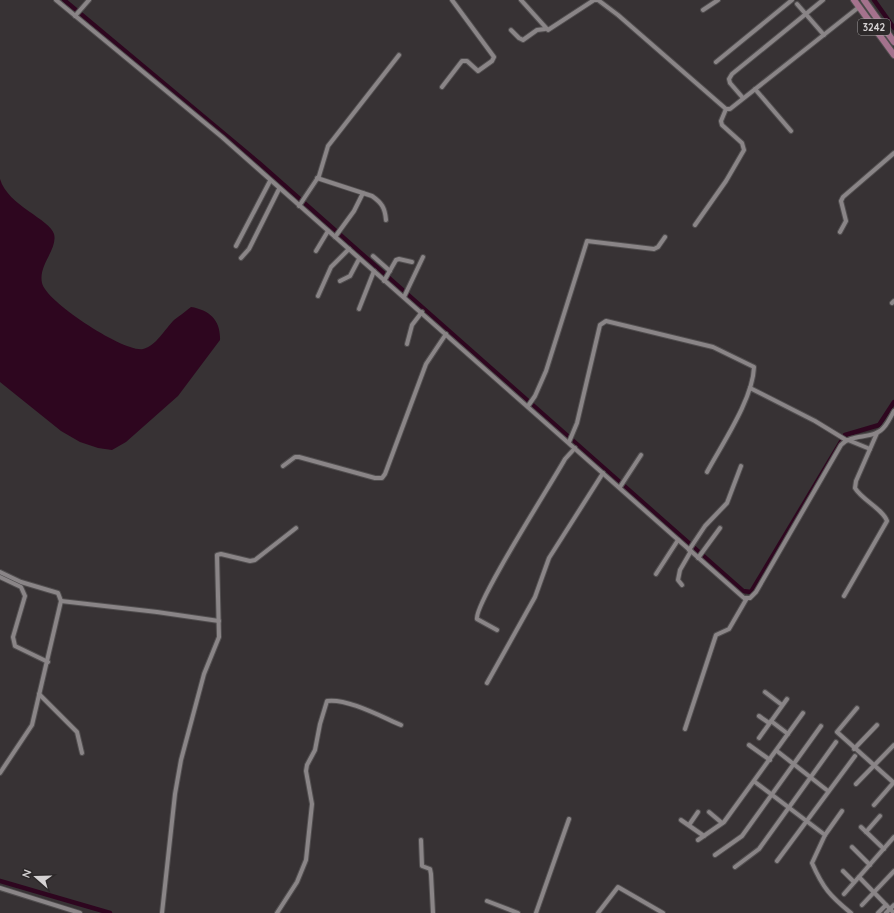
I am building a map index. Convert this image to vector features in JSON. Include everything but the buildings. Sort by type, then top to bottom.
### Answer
[{"type":"main road","name":"3242","points":[[854,0],[894,55]]},
{"type":"main road","name":"3242","points":[[864,0],[894,42]]},
{"type":"street","points":[[56,0],[77,13],[222,137],[279,189],[302,203],[328,231],[338,234],[349,250],[359,259],[529,404],[570,441],[575,448],[603,473],[621,486],[678,540],[691,548],[698,558],[741,596],[747,598]]},
{"type":"street","points":[[77,13],[89,0]]},
{"type":"street","points":[[442,87],[462,61],[467,61],[478,71],[494,59],[489,48],[452,0]]},
{"type":"street","points":[[521,0],[545,29]]},
{"type":"street","points":[[511,30],[523,40],[537,30],[554,27],[594,0],[598,0],[624,20],[726,109]]},
{"type":"street","points":[[703,10],[718,0]]},
{"type":"street","points":[[716,62],[792,0]]},
{"type":"street","points":[[743,98],[730,83],[729,79],[732,74],[823,0]]},
{"type":"street","points":[[797,4],[824,35]]},
{"type":"street","points":[[726,109],[730,109],[859,6]]},
{"type":"street","points":[[302,203],[317,178],[328,146],[399,55]]},
{"type":"street","points":[[755,89],[791,131]]},
{"type":"street","points":[[695,225],[726,181],[744,150],[742,143],[722,125],[721,121],[726,109]]},
{"type":"street","points":[[840,232],[846,221],[841,202],[843,197],[894,152]]},
{"type":"street","points":[[317,178],[372,196],[382,204],[386,210],[386,220]]},
{"type":"street","points":[[236,246],[270,181]]},
{"type":"street","points":[[241,258],[249,250],[279,189]]},
{"type":"street","points":[[338,234],[363,193]]},
{"type":"street","points":[[316,251],[328,231]]},
{"type":"street","points":[[529,404],[546,371],[587,241],[654,249],[658,247],[665,237]]},
{"type":"street","points":[[318,296],[331,267],[349,250]]},
{"type":"street","points":[[373,256],[390,271]]},
{"type":"street","points":[[404,297],[423,257]]},
{"type":"street","points":[[340,281],[350,276],[359,259]]},
{"type":"street","points":[[384,280],[399,259],[412,262]]},
{"type":"street","points":[[359,309],[374,271]]},
{"type":"street","points":[[406,344],[412,325],[422,312]]},
{"type":"street","points":[[570,441],[573,436],[600,324],[603,321],[696,341],[730,354],[754,367],[750,388],[739,414],[707,472]]},
{"type":"street","points":[[283,466],[295,457],[299,457],[375,478],[382,478],[385,474],[427,361],[446,334]]},
{"type":"street","points":[[750,388],[815,420],[844,439],[870,449]]},
{"type":"street","points":[[844,596],[887,521],[884,515],[855,488],[856,481],[877,433],[883,428],[894,411]]},
{"type":"street","points":[[844,439],[877,433]]},
{"type":"street","points":[[685,729],[716,635],[730,629],[747,598],[756,592],[844,439]]},
{"type":"street","points":[[497,630],[477,619],[478,609],[496,575],[565,459],[575,448]]},
{"type":"street","points":[[621,486],[641,455]]},
{"type":"street","points":[[682,585],[678,580],[679,575],[691,548],[705,526],[727,503],[741,466]]},
{"type":"street","points":[[486,683],[536,597],[549,558],[603,473]]},
{"type":"street","points":[[162,913],[178,778],[204,674],[210,655],[218,643],[219,621],[217,555],[221,554],[250,561],[255,560],[296,528]]},
{"type":"street","points":[[698,558],[720,528]]},
{"type":"street","points":[[656,574],[678,540]]},
{"type":"street","points":[[0,572],[21,582],[58,593],[61,601],[48,662],[32,725],[0,773]]},
{"type":"street","points":[[0,577],[21,587],[25,596],[14,637],[15,646],[48,662]]},
{"type":"street","points":[[61,601],[219,621]]},
{"type":"street","points":[[765,692],[782,706]]},
{"type":"street","points":[[39,694],[77,732],[82,753]]},
{"type":"street","points":[[759,738],[787,699]]},
{"type":"street","points":[[277,913],[298,882],[306,860],[312,804],[306,771],[307,765],[315,750],[320,724],[327,700],[345,703],[401,725]]},
{"type":"street","points":[[857,708],[837,732],[854,749],[894,783],[874,805]]},
{"type":"street","points":[[698,840],[722,823],[755,782],[803,713]]},
{"type":"street","points":[[759,716],[788,734]]},
{"type":"street","points":[[854,749],[877,725]]},
{"type":"street","points":[[715,855],[742,836],[821,726]]},
{"type":"street","points":[[735,867],[759,849],[836,742]]},
{"type":"street","points":[[749,744],[770,760]]},
{"type":"street","points":[[856,784],[894,745]]},
{"type":"street","points":[[777,751],[828,791]]},
{"type":"street","points":[[777,861],[855,756]]},
{"type":"street","points":[[755,782],[825,835]]},
{"type":"street","points":[[842,811],[825,835],[812,862],[822,885],[836,901],[851,913]]},
{"type":"street","points":[[689,825],[698,812]]},
{"type":"street","points":[[710,812],[722,823]]},
{"type":"street","points":[[866,832],[880,816]]},
{"type":"street","points":[[536,913],[569,819]]},
{"type":"street","points":[[681,820],[704,836]]},
{"type":"street","points":[[860,827],[884,849]]},
{"type":"street","points":[[844,894],[894,837]]},
{"type":"street","points":[[421,840],[422,866],[430,869],[431,874],[433,913]]},
{"type":"street","points":[[852,847],[870,865]]},
{"type":"street","points":[[843,871],[854,882]]},
{"type":"street","points":[[862,905],[894,871]]},
{"type":"street","points":[[859,877],[892,911]]},
{"type":"street","points":[[598,913],[618,887],[663,913]]},
{"type":"street","points":[[1,890],[80,913]]},
{"type":"street","points":[[487,901],[518,913]]},
{"type":"street","points":[[878,913],[886,905]]},
{"type":"street","points":[[892,911],[894,905]]},
{"type":"street","points":[[886,913],[892,911]]},
{"type":"shaded area","points":[[0,179],[4,188],[11,197],[51,228],[54,234],[54,240],[43,270],[42,283],[57,302],[87,325],[120,343],[134,348],[143,349],[148,347],[160,337],[174,320],[191,307],[198,308],[209,314],[219,327],[220,340],[178,396],[126,442],[112,450],[98,448],[80,442],[61,431],[0,382]]},
{"type":"waterway","points":[[64,0],[259,163],[743,591],[751,592],[845,435],[879,425],[894,402]]},
{"type":"waterway","points":[[874,0],[894,28]]},
{"type":"waterway","points":[[0,881],[110,913]]}]
